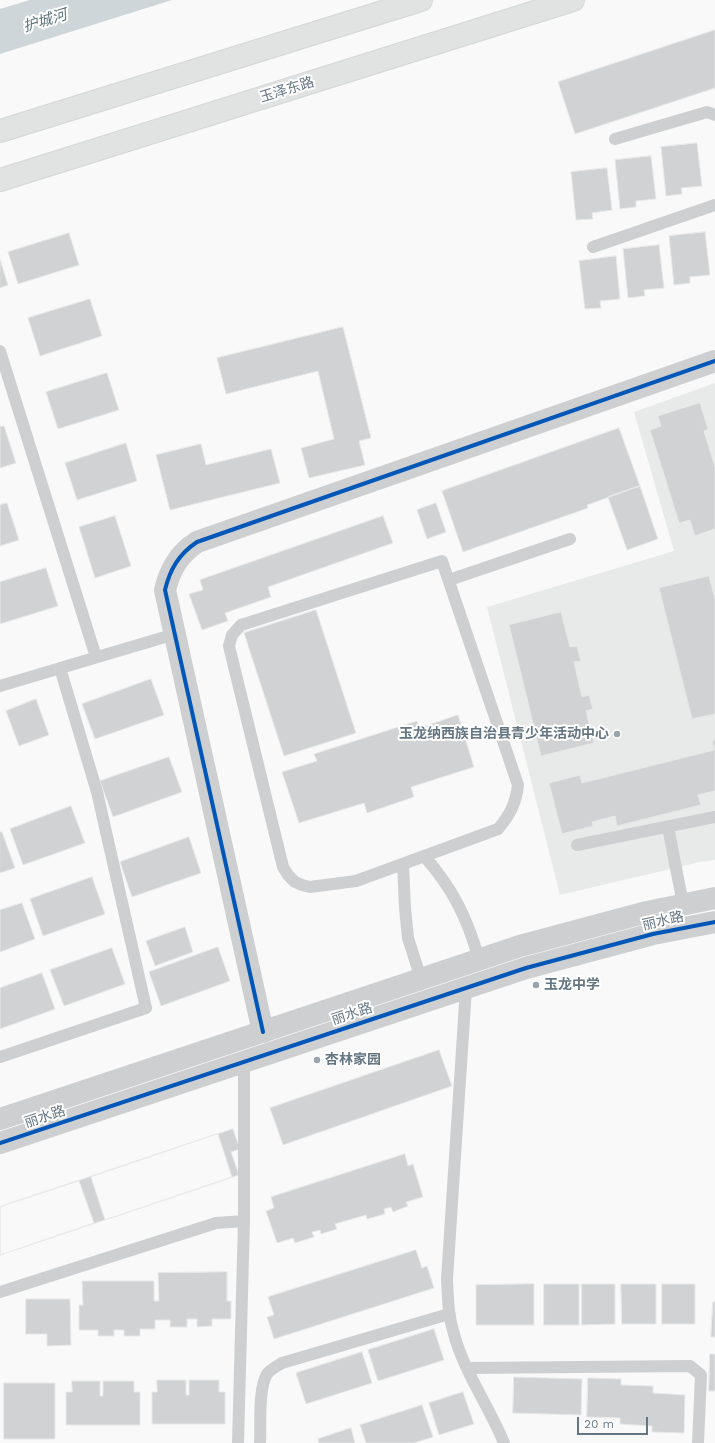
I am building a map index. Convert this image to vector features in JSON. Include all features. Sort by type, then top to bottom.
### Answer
[{"type":"main road","points":[[0,131],[420,0]]},
{"type":"main road","name":"玉泽东路","points":[[0,180],[573,0]]},
{"type":"street","points":[[263,1032],[165,590],[168,578],[179,557],[187,548],[197,542],[715,361]]},
{"type":"street","name":"丽水路","points":[[0,1119],[527,944],[648,912],[715,898]]},
{"type":"street","name":"丽水路","points":[[0,1143],[526,968],[653,934],[715,922]]},
{"type":"lane","points":[[615,139],[707,112],[715,115]]},
{"type":"lane","points":[[593,247],[715,206]]},
{"type":"lane","points":[[0,351],[96,658]]},
{"type":"lane","points":[[449,580],[570,539]]},
{"type":"lane","points":[[442,561],[518,785],[517,797],[513,808],[507,819],[498,829],[424,856],[356,881],[310,887],[295,882],[288,875],[283,867],[229,646],[232,635],[241,625],[442,561]]},
{"type":"lane","points":[[0,686],[175,634]]},
{"type":"lane","points":[[0,1057],[146,1008],[97,792],[60,668]]},
{"type":"lane","points":[[577,845],[715,818]]},
{"type":"lane","points":[[668,827],[683,904]]},
{"type":"lane","points":[[424,856],[435,868],[456,900],[466,919],[479,960]]},
{"type":"lane","points":[[403,864],[408,938],[421,979]]},
{"type":"lane","points":[[466,988],[450,1212],[447,1279],[449,1314],[454,1335],[461,1354],[504,1443]]},
{"type":"lane","points":[[238,1443],[244,1221],[244,1062]]},
{"type":"lane","points":[[0,1292],[216,1222],[244,1221]]},
{"type":"lane","points":[[260,1443],[262,1388],[268,1374],[274,1368],[282,1363],[449,1314]]},
{"type":"lane","points":[[468,1368],[690,1366],[701,1376],[698,1443]]},
{"type":"shaded area","name":"玉龙纳西族自治县青少年活动中心","points":[[715,383],[715,860],[700,862],[560,895],[487,607],[674,551],[634,412]]},
{"type":"water","name":"护城河","points":[[30,0],[172,0],[0,54],[0,9]]},
{"type":"building","points":[[715,30],[715,88],[575,134],[558,82]]},
{"type":"building","points":[[697,143],[702,186],[681,188],[682,194],[666,196],[661,147]]},
{"type":"building","points":[[651,156],[656,199],[636,201],[636,207],[620,209],[615,160]]},
{"type":"building","points":[[607,168],[612,210],[592,213],[593,219],[576,220],[571,172]]},
{"type":"building","points":[[705,232],[710,275],[690,277],[690,283],[674,285],[669,236]]},
{"type":"building","points":[[69,233],[79,265],[18,284],[8,252]]},
{"type":"building","points":[[659,245],[664,288],[644,290],[645,296],[628,298],[623,249]]},
{"type":"building","points":[[616,256],[620,299],[600,301],[601,308],[585,309],[579,261]]},
{"type":"building","points":[[0,259],[8,285],[0,288]]},
{"type":"building","points":[[90,299],[102,336],[40,356],[28,318]]},
{"type":"building","points":[[343,327],[371,438],[359,441],[365,465],[309,478],[301,448],[334,439],[318,371],[226,394],[217,358]]},
{"type":"building","points":[[107,373],[119,410],[58,429],[46,392]]},
{"type":"building","points":[[700,403],[708,429],[704,431],[715,467],[715,529],[695,536],[690,520],[679,523],[650,430],[661,426],[658,416]]},
{"type":"building","points":[[4,426],[16,463],[0,468],[0,427]]},
{"type":"building","points":[[619,428],[640,486],[587,505],[588,508],[463,552],[442,491]]},
{"type":"building","points":[[126,443],[137,481],[77,500],[65,463]]},
{"type":"building","points":[[201,444],[206,465],[271,449],[280,483],[170,510],[156,455]]},
{"type":"building","points":[[640,486],[658,539],[627,550],[608,497]]},
{"type":"building","points":[[7,503],[19,540],[0,546],[0,505]]},
{"type":"building","points":[[436,503],[446,532],[427,539],[417,510]]},
{"type":"building","points":[[115,516],[131,566],[95,578],[79,527]]},
{"type":"building","points":[[383,516],[393,543],[268,587],[271,597],[225,613],[228,621],[202,630],[189,594],[203,590],[200,580]]},
{"type":"building","points":[[46,568],[58,606],[0,624],[0,582]]},
{"type":"building","points":[[709,576],[715,599],[715,714],[692,719],[659,588]]},
{"type":"building","points":[[316,610],[356,733],[284,756],[244,633]]},
{"type":"building","points":[[561,612],[570,647],[577,646],[581,661],[574,662],[582,697],[589,695],[593,709],[586,711],[594,743],[541,756],[509,625]]},
{"type":"building","points":[[151,679],[164,715],[95,739],[82,704]]},
{"type":"building","points":[[36,699],[49,735],[19,746],[6,711]]},
{"type":"building","points":[[458,715],[474,767],[411,787],[414,797],[367,813],[364,803],[299,823],[282,772],[317,761],[314,754],[417,721],[419,728]]},
{"type":"building","points":[[715,740],[715,791],[698,795],[701,805],[617,826],[615,816],[592,822],[593,826],[562,834],[549,783],[580,775],[582,783],[714,750],[712,741]]},
{"type":"building","points":[[169,757],[182,792],[113,817],[100,781]]},
{"type":"building","points":[[71,806],[85,843],[23,865],[10,829]]},
{"type":"building","points":[[0,832],[2,832],[15,868],[0,873]]},
{"type":"building","points":[[189,837],[201,873],[132,897],[120,862]]},
{"type":"building","points":[[92,877],[105,914],[43,936],[30,899]]},
{"type":"building","points":[[22,903],[35,939],[0,952],[0,910]]},
{"type":"building","points":[[185,927],[193,952],[155,966],[146,941]]},
{"type":"building","points":[[218,947],[230,981],[161,1006],[149,972]]},
{"type":"building","points":[[112,948],[125,984],[64,1006],[50,970]]},
{"type":"building","points":[[42,973],[55,1009],[0,1029],[0,988]]},
{"type":"building","points":[[439,1050],[452,1086],[283,1145],[270,1108]]},
{"type":"building","points":[[233,1129],[240,1149],[231,1152],[239,1175],[0,1255],[0,1207]]},
{"type":"building","points":[[218,1134],[232,1177],[105,1220],[91,1177]]},
{"type":"building","points":[[405,1154],[408,1166],[413,1164],[423,1197],[406,1202],[408,1206],[393,1212],[391,1207],[384,1209],[385,1214],[367,1219],[366,1215],[335,1224],[337,1229],[321,1234],[320,1230],[312,1232],[314,1237],[295,1243],[293,1238],[277,1243],[266,1211],[274,1208],[271,1197]]},
{"type":"building","points":[[79,1181],[94,1223],[0,1255],[0,1207]]},
{"type":"building","points":[[416,1250],[422,1268],[427,1266],[434,1288],[274,1339],[267,1317],[274,1315],[268,1297]]},
{"type":"building","points":[[227,1272],[227,1301],[231,1301],[231,1319],[212,1319],[212,1326],[197,1327],[197,1319],[187,1319],[187,1327],[170,1327],[170,1320],[155,1320],[155,1329],[140,1329],[140,1336],[124,1336],[124,1330],[114,1330],[114,1336],[98,1336],[98,1330],[79,1330],[79,1305],[83,1305],[82,1281],[154,1281],[154,1301],[159,1301],[158,1273]]},
{"type":"building","points":[[534,1284],[534,1325],[476,1325],[476,1285]]},
{"type":"building","points":[[544,1284],[579,1284],[579,1325],[544,1325]]},
{"type":"building","points":[[582,1284],[615,1284],[615,1324],[582,1325]]},
{"type":"building","points":[[621,1284],[656,1284],[656,1324],[622,1324]]},
{"type":"building","points":[[662,1284],[695,1284],[695,1324],[662,1324]]},
{"type":"building","points":[[26,1299],[70,1299],[71,1345],[47,1346],[47,1334],[26,1334]]},
{"type":"building","points":[[713,1302],[715,1302],[715,1337],[711,1337]]},
{"type":"building","points":[[434,1329],[444,1360],[378,1381],[368,1350]]},
{"type":"building","points":[[362,1352],[372,1383],[306,1404],[296,1373]]},
{"type":"building","points":[[710,1354],[715,1354],[715,1391],[709,1391]]},
{"type":"building","points":[[514,1377],[582,1379],[581,1415],[513,1413]]},
{"type":"building","points":[[588,1378],[621,1379],[621,1385],[653,1386],[653,1393],[685,1395],[684,1433],[652,1432],[652,1426],[620,1424],[620,1418],[587,1417]]},
{"type":"building","points":[[157,1380],[186,1380],[186,1395],[189,1395],[189,1380],[219,1380],[219,1392],[225,1392],[225,1424],[152,1424],[152,1392],[157,1392]]},
{"type":"building","points":[[72,1381],[100,1381],[100,1396],[103,1396],[103,1381],[134,1381],[134,1392],[140,1392],[140,1425],[66,1425],[66,1392],[72,1392]]},
{"type":"building","points":[[4,1383],[55,1383],[55,1439],[4,1439]]},
{"type":"building","points":[[463,1392],[474,1424],[439,1435],[429,1403]]},
{"type":"building","points":[[422,1405],[433,1437],[414,1443],[366,1443],[360,1425]]},
{"type":"building","points":[[351,1428],[355,1443],[319,1443],[318,1439]]},
{"type":"cycle path","points":[[263,1032],[165,590],[170,575],[180,557],[197,542],[715,361]]},
{"type":"cycle path","points":[[0,1143],[526,968],[653,934],[715,922]]},
{"type":"place","name":"玉龙纳西族自治县青少年活动中心","points":[[617,734]]},
{"type":"place","name":"玉龙中学","points":[[536,985]]},
{"type":"place","name":"杏林家园","points":[[317,1060]]}]
